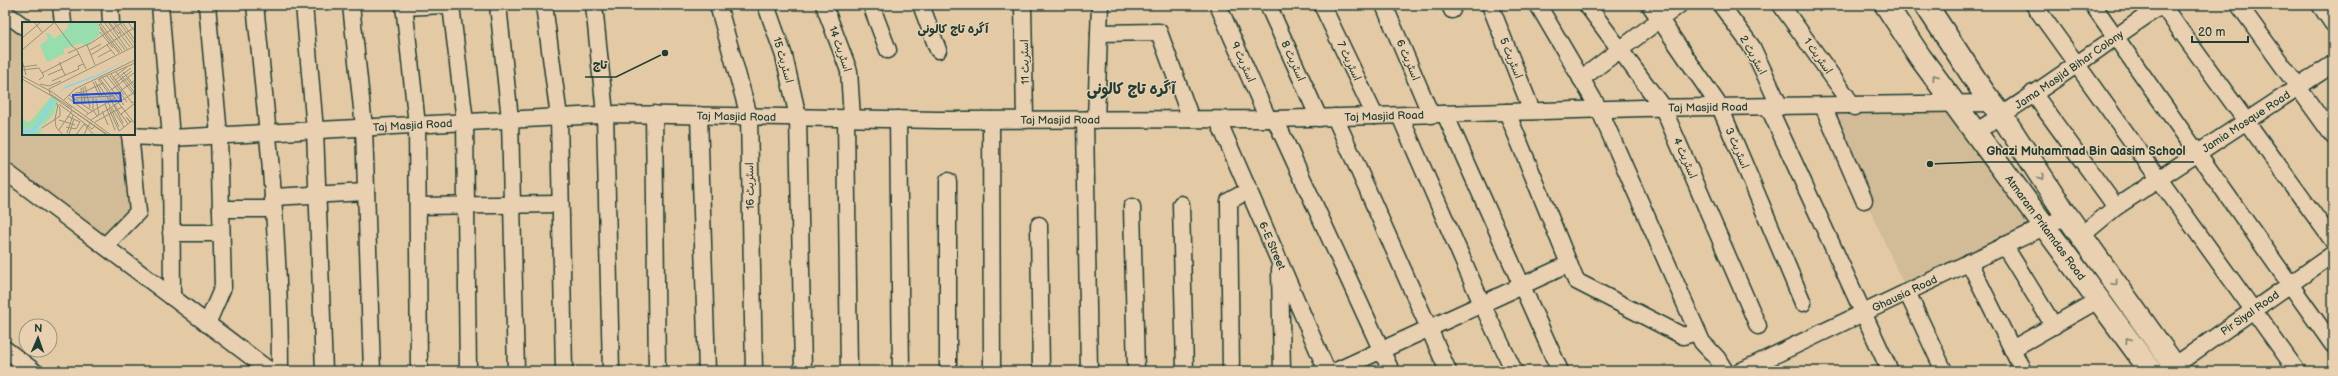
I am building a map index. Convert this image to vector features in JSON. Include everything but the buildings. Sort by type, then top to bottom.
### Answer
[{"type":"main road","name":"Atmaram Pritamdas Road","points":[[1926,5],[2067,216],[2173,369]]},
{"type":"main road","name":"Atmaram Pritamdas Road","points":[[1888,6],[1954,104],[2151,371]]},
{"type":"street","points":[[62,5],[63,22]]},
{"type":"street","points":[[110,5],[111,22]]},
{"type":"street","points":[[160,5],[171,138],[172,297]]},
{"type":"street","points":[[207,5],[219,135],[223,287],[207,324]]},
{"type":"street","points":[[256,5],[273,203],[280,310],[280,371]]},
{"type":"street","points":[[304,5],[315,130],[324,371]]},
{"type":"street","points":[[351,5],[364,127],[372,371]]},
{"type":"street","points":[[419,371],[417,124],[404,6],[445,5]]},
{"type":"street","points":[[451,5],[465,122],[468,371]]},
{"type":"street","points":[[498,5],[510,119],[516,371]]},
{"type":"street","points":[[544,5],[559,117],[564,371]]},
{"type":"street","points":[[594,5],[605,114],[611,371]]},
{"type":"street","name":"اسٹریٹ 16","points":[[718,5],[749,116],[754,371]]},
{"type":"street","name":"اسٹریٹ 15","points":[[766,5],[784,56],[798,117],[803,371]]},
{"type":"street","name":"اسٹریٹ 14","points":[[824,5],[849,70],[849,371]]},
{"type":"street","points":[[871,5],[888,50]]},
{"type":"street","points":[[921,5],[938,50]]},
{"type":"street","name":"اسٹریٹ 11","points":[[1023,5],[1025,120]]},
{"type":"street","points":[[1089,371],[1090,120],[1099,33],[1100,5]]},
{"type":"street","name":"اسٹریٹ 9","points":[[1218,5],[1391,371]]},
{"type":"street","name":"اسٹریٹ 8","points":[[1268,5],[1318,118]]},
{"type":"street","name":"اسٹریٹ 7","points":[[1322,5],[1375,116]]},
{"type":"street","name":"اسٹریٹ 6","points":[[1384,5],[1522,286],[1560,371]]},
{"type":"street","name":"اسٹریٹ 5","points":[[1490,5],[1532,112]]},
{"type":"street","points":[[1538,5],[1599,110],[1702,342],[1717,358],[1725,371]]},
{"type":"street","name":"اسٹریٹ 4","points":[[1587,5],[1663,108],[1758,326]]},
{"type":"street","name":"اسٹریٹ 3","points":[[1650,5],[1720,108],[1803,303]]},
{"type":"street","points":[[1581,79],[1621,51],[1679,5]]},
{"type":"street","name":"اسٹریٹ 2","points":[[1721,5],[1752,47],[1775,107],[1862,313],[1890,371]]},
{"type":"street","name":"اسٹریٹ 1","points":[[1781,5],[1854,106]]},
{"type":"street","points":[[2034,5],[2296,371]]},
{"type":"street","points":[[2093,5],[2333,345]]},
{"type":"street","points":[[2162,5],[2333,241]]},
{"type":"street","name":"Jama Masjid Bihar Colony","points":[[1975,132],[1997,110],[2033,93],[2162,5]]},
{"type":"street","points":[[2239,5],[2333,136]]},
{"type":"street","points":[[2320,5],[2333,24]]},
{"type":"street","points":[[1099,33],[1159,32],[1191,120]]},
{"type":"street","name":"Jamia Mosque Road","points":[[2081,236],[2116,207],[2158,178],[2333,64]]},
{"type":"street","points":[[2033,93],[2116,207]]},
{"type":"street","name":"Taj Masjid Road","points":[[130,135],[171,138],[605,114],[991,120],[1218,120],[1663,108],[1954,104],[1997,110]]},
{"type":"street","points":[[1823,106],[1864,200]]},
{"type":"street","points":[[1507,112],[1576,281],[1683,336],[1697,332]]},
{"type":"street","points":[[654,114],[657,371]]},
{"type":"street","points":[[699,115],[707,371]]},
{"type":"street","points":[[1400,116],[1482,304],[1514,371]]},
{"type":"street","points":[[1335,117],[1448,371]]},
{"type":"street","points":[[898,119],[901,371]]},
{"type":"street","points":[[991,120],[992,371]]},
{"type":"street","name":"6-E Street","points":[[1218,120],[1327,371]]},
{"type":"street","points":[[106,246],[138,212],[130,135]]},
{"type":"street","points":[[5,171],[270,371]]},
{"type":"street","points":[[948,181],[948,371]]},
{"type":"street","points":[[1231,371],[1229,201],[1249,190]]},
{"type":"street","points":[[221,209],[273,203],[317,195],[366,192]]},
{"type":"street","points":[[418,206],[560,204]]},
{"type":"street","points":[[1181,204],[1184,371]]},
{"type":"street","points":[[1132,207],[1136,371]]},
{"type":"street","name":"Ghausia Road","points":[[1749,370],[1862,313],[2067,216]]},
{"type":"street","points":[[1039,225],[1041,371]]},
{"type":"street","points":[[172,233],[221,233]]},
{"type":"street","points":[[2004,245],[2054,326]]},
{"type":"street","name":"Pir Siyal Road","points":[[2173,369],[2333,254]]},
{"type":"street","points":[[1280,260],[1282,371]]},
{"type":"street","points":[[1969,262],[2023,371]]},
{"type":"street","points":[[1336,371],[1570,264]]},
{"type":"street","points":[[1907,292],[1944,371]]},
{"type":"street","points":[[2012,350],[2098,300]]},
{"type":"street","points":[[5,349],[34,371]]},
{"type":"shaded area","points":[[5,11],[22,24],[22,135],[130,135],[138,212],[105,246],[5,172]]},
{"type":"shaded area","points":[[1969,105],[2054,222],[1907,292],[1823,106]]},
{"type":"place","name":"تاج","points":[[665,53]]},
{"type":"place","name":"Ghazi Muhammad Bin Qasim School","points":[[1930,164]]},
{"type":"district","name":"آگرہ تاج کالونی","points":[[953,29]]},
{"type":"district","name":"آگرہ تاج کالونی","points":[[1131,89]]}]
